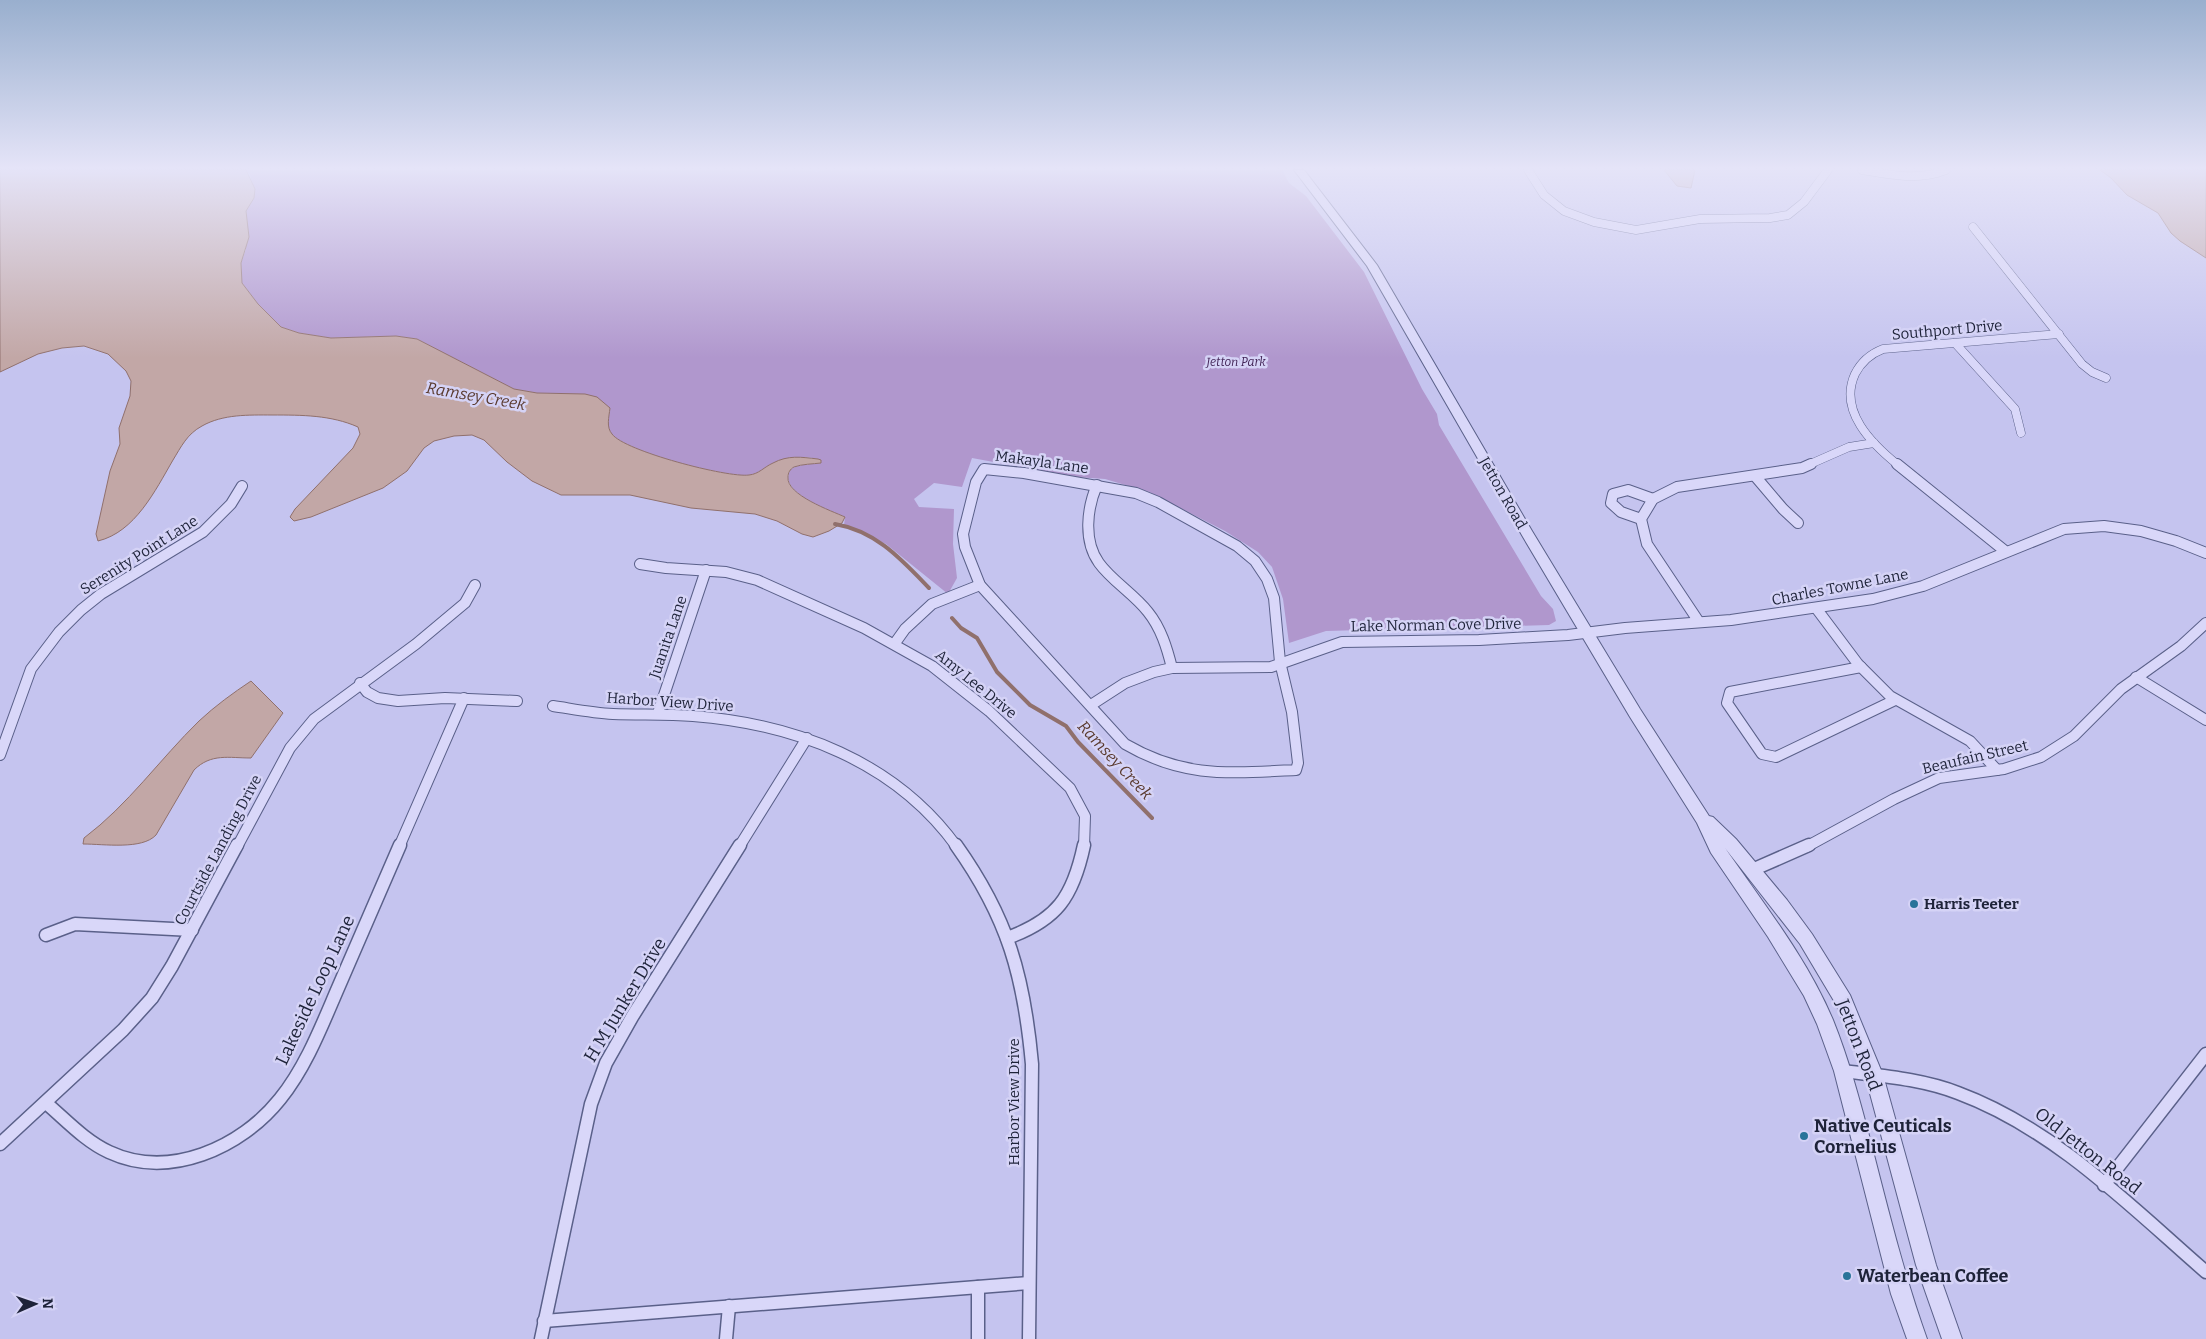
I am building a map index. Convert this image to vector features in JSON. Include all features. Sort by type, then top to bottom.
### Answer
[{"type":"street","name":"Jetton Road","points":[[1347,232],[1372,265],[1585,632],[1634,713],[1703,819],[1716,848],[1774,932],[1810,990],[1825,1022],[1843,1071],[1899,1284],[1917,1339]]},
{"type":"street","points":[[1977,232],[2082,364],[2106,378]]},
{"type":"street","name":"Southport Drive","points":[[2005,551],[1898,465],[1874,443],[1856,418],[1851,398],[1852,383],[1863,362],[1872,354],[1883,349],[2058,334]]},
{"type":"street","points":[[1955,343],[2015,409],[2021,433]]},
{"type":"street","points":[[1699,622],[1647,544],[1642,519],[1654,499],[1669,489],[1688,484],[1802,468],[1849,447],[1874,443]]},
{"type":"street","name":"Makayla Lane","points":[[984,470],[1024,473],[1096,485],[1136,493],[1158,502],[1238,546],[1255,561],[1267,579],[1274,598],[1280,662],[1292,712],[1298,763],[1296,770],[1200,772],[1160,764],[1142,755],[1125,744],[980,585],[973,573],[963,534],[976,482],[984,470]]},
{"type":"street","points":[[1755,476],[1783,509],[1798,523]]},
{"type":"street","points":[[1096,485],[1090,500],[1087,518],[1089,537],[1097,561],[1143,605],[1151,616],[1164,641],[1172,668]]},
{"type":"street","name":"Serenity Point Lane","points":[[0,755],[30,671],[40,654],[62,627],[115,584],[203,534],[230,508],[242,486]]},
{"type":"street","points":[[1642,519],[1622,513],[1614,508],[1611,503],[1613,494],[1617,491],[1631,491],[1654,499]]},
{"type":"street","name":"Charles Towne Lane","points":[[1585,632],[1740,619],[1873,599],[1922,586],[2005,551],[2064,529],[2104,526],[2157,535],[2206,553]]},
{"type":"street","name":"Amy Lee Drive","points":[[640,564],[734,573],[764,583],[895,643],[943,674],[979,702],[1066,782],[1079,801],[1085,817],[1086,833],[1075,876],[1059,909],[1047,921],[1030,931],[1007,938]]},
{"type":"street","name":"Juanita Lane","points":[[658,714],[706,570]]},
{"type":"street","name":"Courtside Landing Drive","points":[[0,1144],[123,1030],[152,998],[192,930],[290,748],[314,720],[416,644],[465,603],[475,585]]},
{"type":"street","points":[[895,643],[905,629],[932,604],[980,585]]},
{"type":"street","points":[[1816,608],[1862,667],[1890,696],[1970,741],[1997,770]]},
{"type":"street","name":"Beaufain Street","points":[[1752,870],[1794,853],[1916,788],[1939,778],[1997,770],[2042,757],[2074,736],[2121,689],[2181,646],[2206,622]]},
{"type":"street","name":"Lake Norman Cove Drive","points":[[1091,705],[1140,676],[1172,668],[1271,666],[1342,642],[1479,640],[1568,635],[1585,632]]},
{"type":"street","points":[[1862,667],[1730,692],[1727,703],[1762,754],[1776,757],[1895,700]]},
{"type":"street","points":[[2136,677],[2206,720]]},
{"type":"street","points":[[360,684],[367,692],[378,698],[398,701],[464,698],[517,701]]},
{"type":"street","name":"Lakeside Loop Lane","points":[[46,1103],[92,1141],[110,1153],[130,1160],[172,1163],[204,1156],[241,1135],[274,1107],[316,1036],[464,698]]},
{"type":"street","name":"Harbor View Drive","points":[[553,706],[607,713],[658,714],[736,721],[789,731],[837,750],[870,768],[922,805],[958,848],[1002,922],[1023,994],[1029,1028],[1032,1064],[1029,1339]]},
{"type":"street","name":"H M Junker Drive","points":[[540,1339],[589,1113],[598,1080],[632,1017],[807,738]]},
{"type":"street","name":"Jetton Road","points":[[1703,819],[1731,844],[1806,939],[1844,1001],[1874,1075],[1926,1265],[1952,1339]]},
{"type":"street","points":[[46,935],[75,924],[192,930]]},
{"type":"street","points":[[2104,1185],[2206,1054]]},
{"type":"street","name":"Old Jetton Road","points":[[1843,1071],[1935,1086],[1958,1092],[1990,1106],[2036,1132],[2104,1185],[2206,1272]]},
{"type":"street","points":[[544,1321],[1029,1283]]},
{"type":"street","points":[[978,1287],[978,1339]]},
{"type":"street","points":[[726,1339],[730,1306]]},
{"type":"green space","name":"Jetton Park","points":[[246,232],[1334,232],[1364,272],[1422,389],[1437,414],[1439,425],[1541,596],[1553,609],[1556,621],[1549,625],[1326,631],[1289,643],[1283,599],[1272,567],[1258,552],[1225,531],[1149,492],[1105,479],[1075,477],[972,458],[962,487],[934,483],[914,499],[919,507],[954,509],[953,544],[957,578],[948,594],[886,544],[844,525],[845,517],[810,501],[793,488],[789,481],[791,469],[803,465],[821,463],[821,460],[803,457],[784,459],[749,475],[738,475],[700,468],[655,455],[620,441],[612,434],[609,428],[610,408],[561,393],[537,393],[514,389],[417,339],[396,336],[331,338],[299,333],[281,327],[258,304],[242,283],[241,263],[246,249]]},
{"type":"water","points":[[0,232],[248,232],[249,237],[241,263],[242,283],[258,304],[281,327],[299,333],[331,338],[396,336],[417,339],[514,389],[537,393],[585,394],[597,397],[610,408],[609,428],[612,434],[620,441],[655,455],[700,468],[738,475],[749,475],[779,460],[800,457],[821,460],[821,463],[800,465],[790,470],[788,474],[789,484],[811,502],[845,517],[842,523],[829,531],[813,537],[802,534],[777,521],[755,514],[691,508],[630,495],[561,495],[532,481],[507,462],[484,440],[472,435],[454,436],[434,441],[424,448],[407,471],[383,488],[311,517],[294,521],[290,517],[295,509],[353,448],[360,434],[358,427],[316,416],[245,415],[227,417],[210,422],[192,433],[143,509],[123,529],[98,541],[96,534],[110,471],[120,444],[119,428],[130,396],[131,381],[126,371],[108,354],[84,346],[62,348],[38,354],[0,372]]},
{"type":"water","points":[[2206,232],[2206,258],[2180,241],[2171,233]]},
{"type":"water","points":[[251,681],[283,713],[251,758],[228,757],[207,761],[200,765],[194,770],[156,835],[150,840],[142,843],[122,845],[83,844],[84,838],[115,811],[199,721]]},
{"type":"waterway","name":"Ramsey Creek","points":[[835,524],[863,533],[887,548],[929,588]]},
{"type":"waterway","name":"Ramsey Creek","points":[[952,618],[961,628],[977,638],[997,672],[1030,705],[1066,726],[1078,742],[1152,818]]},
{"type":"place","name":"Harris Teeter","points":[[1914,904]]},
{"type":"place","name":"Native Ceuticals Cornelius","points":[[1804,1136]]},
{"type":"place","name":"Waterbean Coffee","points":[[1847,1276]]}]
